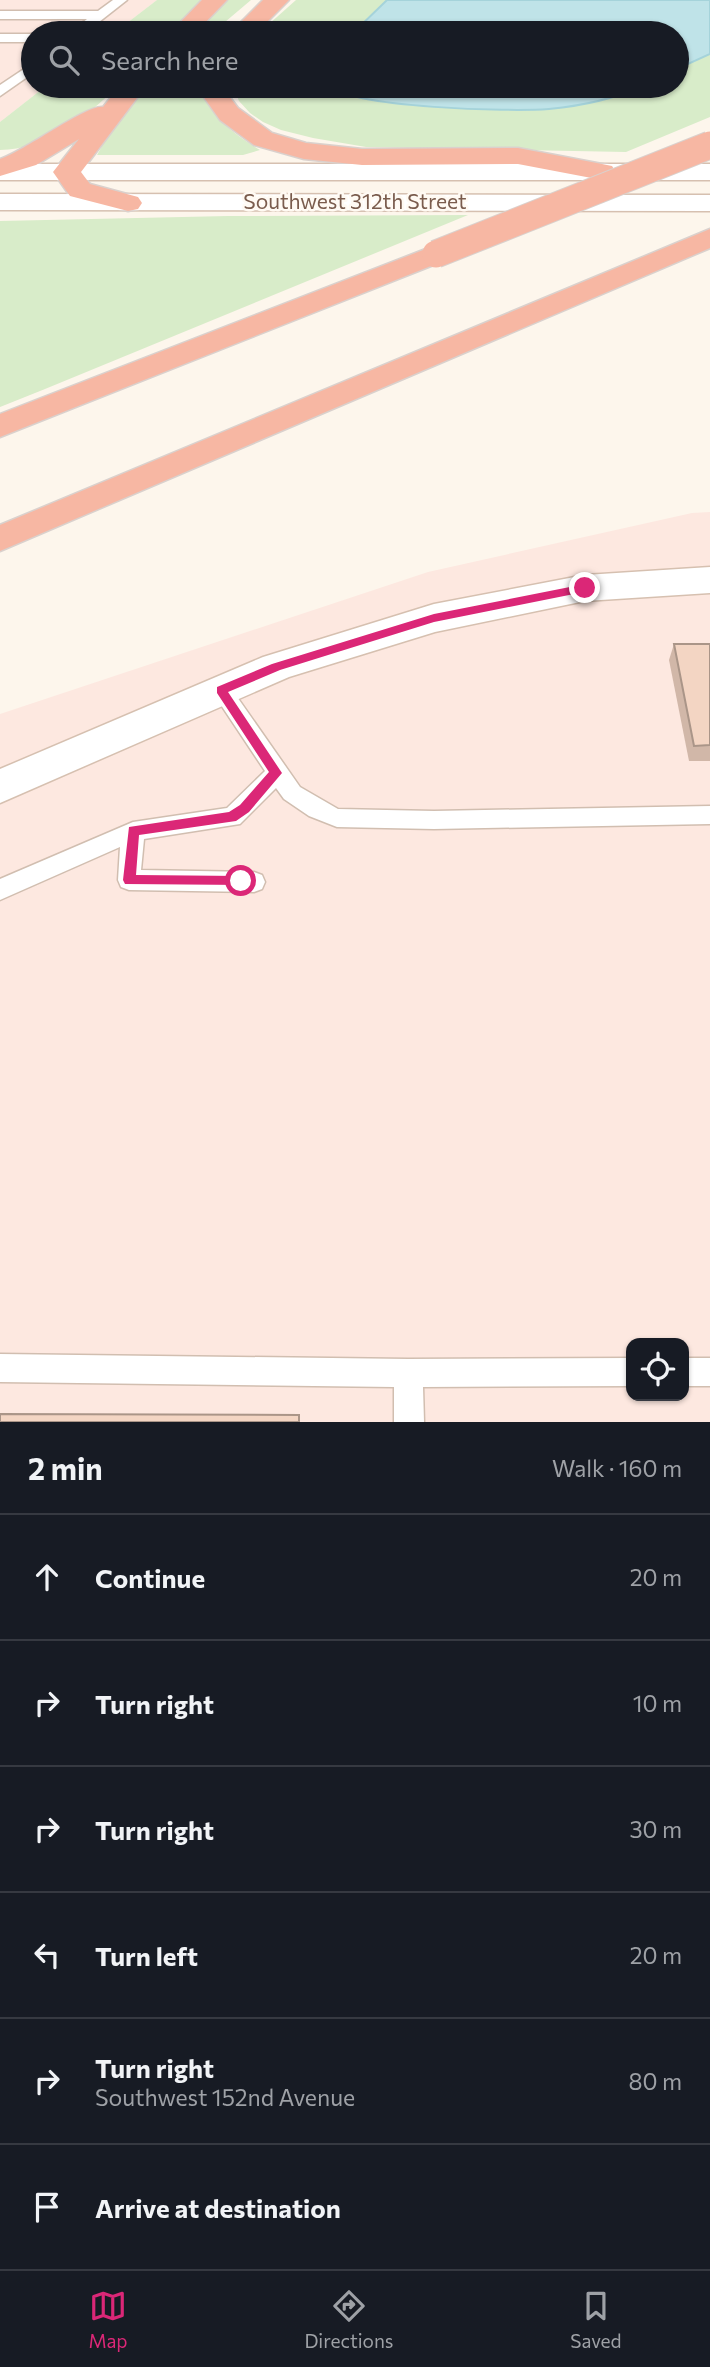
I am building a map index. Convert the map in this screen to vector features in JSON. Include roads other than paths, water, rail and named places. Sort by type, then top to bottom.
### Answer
[{"type":"highway","points":[[194,21],[215,0]]},
{"type":"highway","points":[[255,21],[277,0]]},
{"type":"highway","points":[[0,170],[43,149],[118,98]]},
{"type":"highway","points":[[122,98],[67,172],[80,190],[128,202]]},
{"type":"highway","points":[[217,98],[229,114],[263,139],[304,150],[362,157],[518,156],[602,172]]},
{"type":"highway","points":[[0,426],[710,145]]},
{"type":"highway","points":[[0,540],[710,238]]},
{"type":"main road","name":"Southwest 312th Street","points":[[0,170],[710,172]]},
{"type":"main road","name":"Southwest 312th Street","points":[[0,202],[710,203]]},
{"type":"main road","points":[[0,788],[276,667],[434,618],[585,588],[710,580]]},
{"type":"lane","points":[[92,21],[121,0]]},
{"type":"lane","points":[[0,15],[100,15]]},
{"type":"lane","points":[[0,38],[21,38]]},
{"type":"lane","points":[[0,92],[21,76]]},
{"type":"lane","points":[[221,690],[292,793],[317,810],[337,818],[356,820],[710,815]]},
{"type":"lane","points":[[0,890],[133,831],[232,817],[244,808],[276,773]]},
{"type":"lane","points":[[133,831],[129,880],[254,882]]},
{"type":"lane","points":[[0,1368],[408,1373],[626,1372]]},
{"type":"lane","points":[[689,1372],[710,1372]]},
{"type":"lane","points":[[408,1373],[409,1422]]},
{"type":"water","points":[[387,0],[710,0],[710,54],[689,64],[689,21],[365,21]]},
{"type":"water","points":[[365,98],[608,98],[585,104],[529,110],[434,107]]}]
